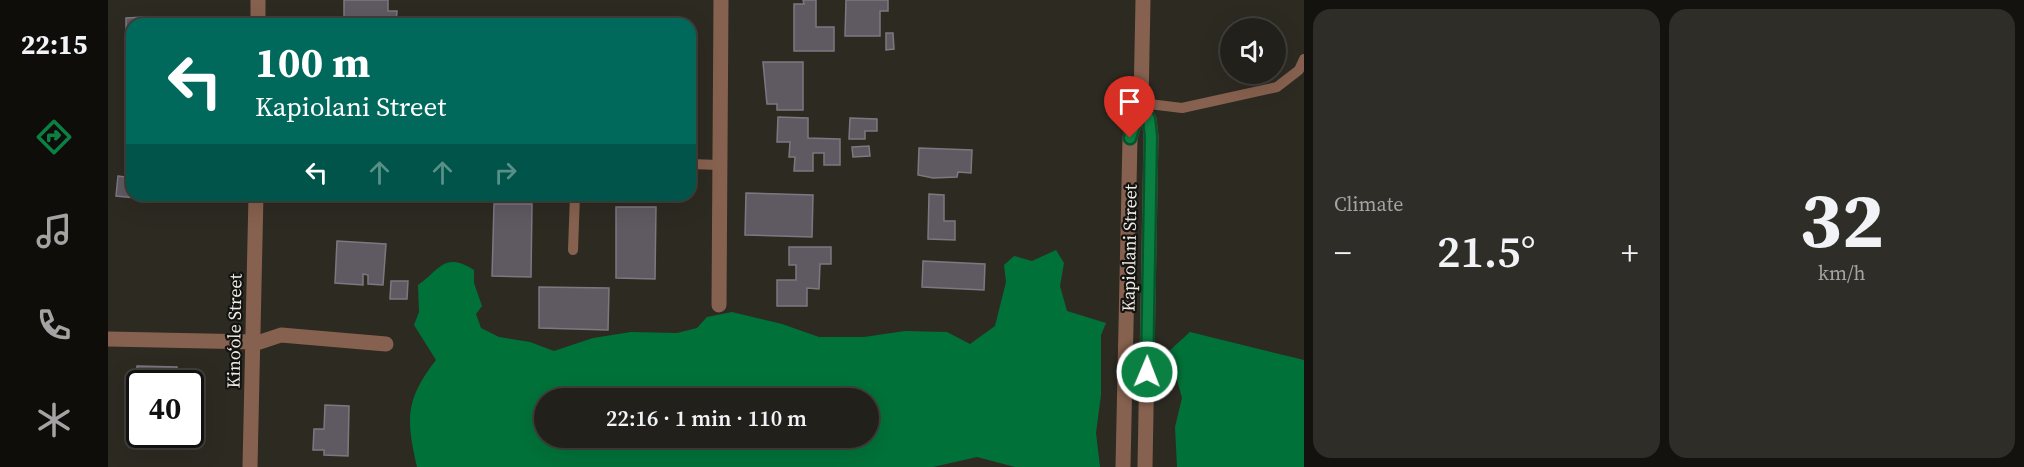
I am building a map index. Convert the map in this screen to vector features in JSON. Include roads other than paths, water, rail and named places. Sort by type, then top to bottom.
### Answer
[{"type":"street","points":[[258,0],[258,18]]},
{"type":"street","points":[[719,306],[721,0]]},
{"type":"street","name":"Kapiolani Street","points":[[1123,467],[1130,138],[1141,103],[1143,0]]},
{"type":"street","name":"Kapiolani Street","points":[[1141,103],[1149,119],[1151,136],[1145,467]]},
{"type":"street","name":"Kinoʻole Street","points":[[250,467],[255,201]]},
{"type":"street","points":[[108,339],[253,342],[281,336],[386,344]]},
{"type":"lane","points":[[1141,103],[1182,108],[1277,87],[1299,70],[1304,59]]},
{"type":"lane","points":[[696,164],[720,165]]},
{"type":"lane","points":[[573,250],[575,201]]}]
